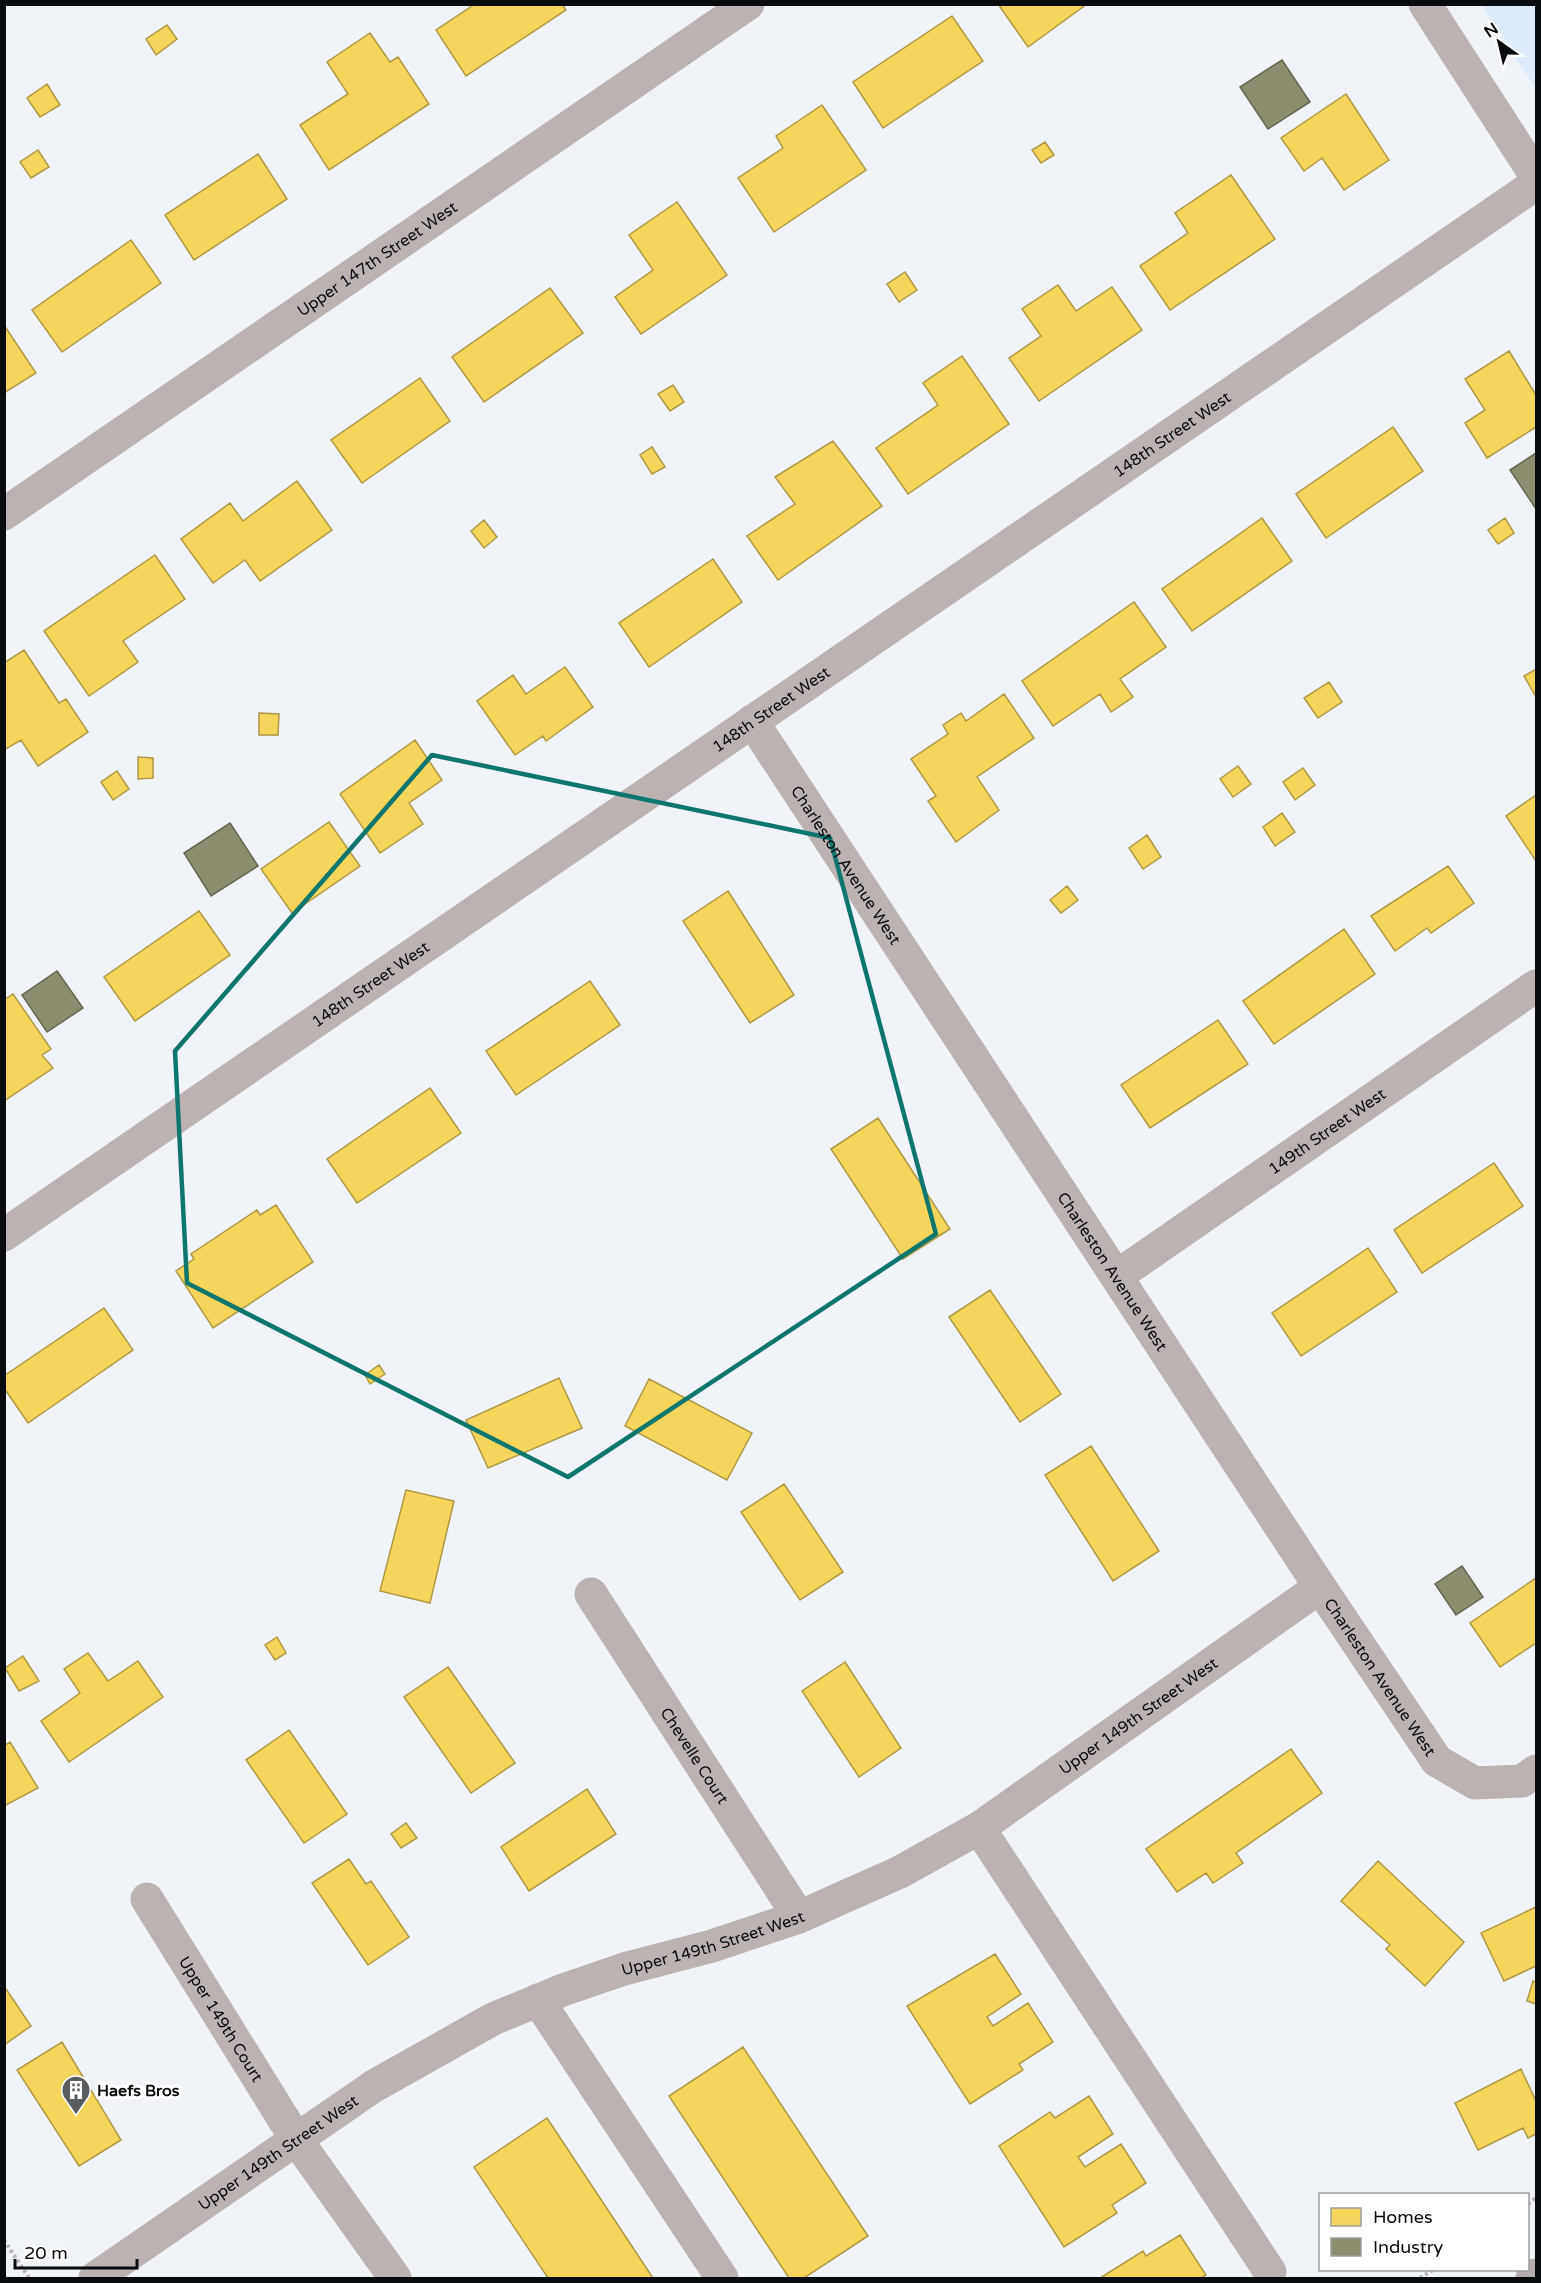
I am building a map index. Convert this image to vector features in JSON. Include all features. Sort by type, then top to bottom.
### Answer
[{"type":"highway","points":[[1532,2278],[1536,2275]]},
{"type":"street","name":"Upper 147th Street West","points":[[4,514],[748,4]]},
{"type":"street","points":[[1425,4],[1536,176]]},
{"type":"street","name":"148th Street West","points":[[4,1234],[1536,184]]},
{"type":"street","name":"Charleston Avenue West","points":[[752,721],[1320,1587],[1437,1761],[1475,1783],[1522,1781],[1536,1771]]},
{"type":"street","name":"149th Street West","points":[[1117,1276],[1536,986]]},
{"type":"street","name":"Upper 149th Street West","points":[[95,2278],[374,2086],[493,2019],[624,1969],[712,1946],[799,1917],[900,1872],[979,1828],[1320,1587]]},
{"type":"street","name":"Chevelle Court","points":[[591,1594],[799,1917]]},
{"type":"street","points":[[979,1828],[1270,2272]]},
{"type":"street","name":"Upper 149th Court","points":[[147,1899],[296,2139],[395,2278]]},
{"type":"street","points":[[538,2000],[722,2278]]},
{"type":"path","points":[[4,2240],[29,2278]]},
{"type":"highlighted area","points":[[432,755],[830,838],[936,1234],[568,1477],[187,1283],[175,1051]]},
{"type":"shaded area","points":[[1536,5],[1536,89],[1482,6]]},
{"type":"building: Homes","points":[[475,4],[562,4],[566,10],[466,76],[436,30]]},
{"type":"building: Homes","points":[[998,4],[1087,4],[1028,47]]},
{"type":"building: Homes","points":[[952,16],[983,61],[883,128],[853,82]]},
{"type":"building: Homes","points":[[167,25],[177,39],[156,55],[146,39]]},
{"type":"building: Homes","points":[[370,33],[390,62],[398,57],[429,104],[329,170],[300,125],[348,94],[327,62]]},
{"type":"building: Homes","points":[[47,84],[60,105],[40,117],[27,98]]},
{"type":"building: Homes","points":[[1346,94],[1389,160],[1344,190],[1322,158],[1304,171],[1281,138]]},
{"type":"building: Homes","points":[[822,105],[866,170],[774,232],[738,178],[783,148],[776,136]]},
{"type":"building: Homes","points":[[1045,142],[1054,155],[1041,163],[1032,150]]},
{"type":"building: Homes","points":[[38,150],[49,167],[31,178],[20,162]]},
{"type":"building: Homes","points":[[258,154],[287,199],[194,260],[165,215]]},
{"type":"building: Homes","points":[[1231,175],[1275,239],[1170,310],[1140,266],[1188,233],[1175,213]]},
{"type":"building: Homes","points":[[677,202],[727,275],[641,334],[615,297],[653,270],[629,235]]},
{"type":"building: Homes","points":[[131,240],[161,283],[62,352],[32,310]]},
{"type":"building: Homes","points":[[905,272],[917,290],[899,302],[887,284]]},
{"type":"building: Homes","points":[[1058,285],[1076,311],[1112,287],[1142,330],[1039,401],[1009,358],[1041,336],[1022,309]]},
{"type":"building: Homes","points":[[550,288],[583,333],[484,402],[452,357]]},
{"type":"building: Homes","points":[[6,328],[36,373],[4,393],[4,329]]},
{"type":"building: Homes","points":[[1509,351],[1536,395],[1536,427],[1487,458],[1465,423],[1485,410],[1465,379]]},
{"type":"building: Homes","points":[[962,356],[1009,424],[908,494],[876,448],[938,405],[923,383]]},
{"type":"building: Homes","points":[[420,378],[450,421],[362,483],[331,440]]},
{"type":"building: Homes","points":[[673,385],[684,402],[670,411],[658,394]]},
{"type":"building: Homes","points":[[1393,427],[1423,471],[1326,538],[1296,494]]},
{"type":"building: Homes","points":[[833,441],[882,506],[778,580],[747,536],[795,504],[775,477]]},
{"type":"building: Homes","points":[[652,447],[665,467],[652,474],[640,455]]},
{"type":"building: Homes","points":[[297,481],[332,530],[260,581],[245,560],[213,583],[181,539],[230,503],[243,521]]},
{"type":"building: Homes","points":[[1262,518],[1292,561],[1192,631],[1162,589]]},
{"type":"building: Homes","points":[[1505,518],[1514,533],[1498,544],[1488,530]]},
{"type":"building: Homes","points":[[484,520],[497,537],[484,548],[471,531]]},
{"type":"building: Homes","points":[[155,555],[185,599],[123,641],[138,662],[89,696],[44,631]]},
{"type":"building: Homes","points":[[713,559],[742,602],[649,667],[619,623]]},
{"type":"building: Homes","points":[[1134,602],[1166,647],[1120,679],[1133,697],[1111,712],[1100,694],[1053,726],[1022,681]]},
{"type":"building: Homes","points":[[24,650],[59,703],[66,699],[88,732],[38,766],[21,740],[4,750],[4,663]]},
{"type":"building: Homes","points":[[565,667],[593,707],[546,741],[543,736],[515,755],[477,701],[513,675],[526,694]]},
{"type":"building: Homes","points":[[1536,669],[1536,697],[1524,676]]},
{"type":"building: Homes","points":[[1329,682],[1342,702],[1318,718],[1304,698]]},
{"type":"building: Homes","points":[[1004,694],[1034,738],[977,777],[999,810],[956,842],[928,801],[936,796],[911,759],[948,734],[943,725],[961,713],[966,721]]},
{"type":"building: Homes","points":[[259,713],[279,714],[278,735],[259,735]]},
{"type":"building: Homes","points":[[415,740],[442,780],[409,803],[423,824],[380,853],[340,794]]},
{"type":"building: Homes","points":[[138,757],[153,758],[153,778],[138,779]]},
{"type":"building: Homes","points":[[1238,766],[1251,784],[1233,797],[1220,779]]},
{"type":"building: Homes","points":[[1303,768],[1315,785],[1295,800],[1283,782]]},
{"type":"building: Homes","points":[[117,771],[129,789],[113,800],[101,782]]},
{"type":"building: Homes","points":[[1536,795],[1536,861],[1506,816]]},
{"type":"building: Homes","points":[[1282,813],[1295,832],[1275,846],[1263,827]]},
{"type":"building: Homes","points":[[329,822],[360,866],[292,913],[261,869]]},
{"type":"building: Homes","points":[[1147,835],[1161,857],[1143,869],[1129,848]]},
{"type":"building: Homes","points":[[1448,866],[1474,903],[1431,933],[1427,928],[1395,951],[1371,916]]},
{"type":"building: Homes","points":[[1067,886],[1078,900],[1061,913],[1050,900]]},
{"type":"building: Homes","points":[[728,891],[794,995],[750,1023],[683,921]]},
{"type":"building: Homes","points":[[199,911],[230,955],[135,1021],[104,977]]},
{"type":"building: Homes","points":[[1344,929],[1375,974],[1274,1044],[1243,1001]]},
{"type":"building: Homes","points":[[590,981],[620,1025],[516,1095],[486,1051]]},
{"type":"building: Homes","points":[[13,994],[51,1049],[42,1055],[53,1068],[4,1101],[4,1000]]},
{"type":"building: Homes","points":[[1218,1020],[1248,1064],[1150,1128],[1121,1085]]},
{"type":"building: Homes","points":[[430,1088],[461,1133],[357,1203],[327,1159]]},
{"type":"building: Homes","points":[[878,1118],[950,1229],[903,1259],[831,1149]]},
{"type":"building: Homes","points":[[1494,1163],[1523,1206],[1422,1273],[1394,1230]]},
{"type":"building: Homes","points":[[276,1205],[313,1262],[213,1328],[176,1271],[194,1259],[191,1254],[257,1210],[260,1215]]},
{"type":"building: Homes","points":[[1368,1248],[1397,1292],[1301,1356],[1272,1313]]},
{"type":"building: Homes","points":[[990,1290],[1061,1394],[1020,1422],[949,1317]]},
{"type":"building: Homes","points":[[104,1308],[133,1350],[28,1423],[4,1388],[4,1376]]},
{"type":"building: Homes","points":[[379,1365],[385,1374],[370,1384],[365,1375]]},
{"type":"building: Homes","points":[[559,1378],[582,1428],[488,1468],[466,1420]]},
{"type":"building: Homes","points":[[649,1379],[752,1433],[727,1480],[625,1426]]},
{"type":"building: Homes","points":[[1091,1446],[1159,1551],[1113,1581],[1045,1475]]},
{"type":"building: Homes","points":[[784,1484],[843,1572],[800,1600],[741,1512]]},
{"type":"building: Homes","points":[[406,1490],[454,1501],[430,1603],[380,1591]]},
{"type":"building: Homes","points":[[1536,1578],[1536,1643],[1500,1667],[1470,1623]]},
{"type":"building: Homes","points":[[277,1637],[286,1653],[275,1660],[265,1645]]},
{"type":"building: Homes","points":[[88,1653],[108,1681],[138,1661],[163,1697],[69,1762],[41,1721],[80,1693],[64,1669]]},
{"type":"building: Homes","points":[[23,1656],[39,1681],[19,1691],[5,1668]]},
{"type":"building: Homes","points":[[845,1662],[901,1748],[859,1777],[802,1691]]},
{"type":"building: Homes","points":[[448,1667],[515,1763],[471,1793],[404,1697]]},
{"type":"building: Homes","points":[[289,1730],[347,1814],[304,1843],[246,1760]]},
{"type":"building: Homes","points":[[10,1742],[38,1788],[4,1806],[4,1746]]},
{"type":"building: Homes","points":[[1291,1749],[1322,1793],[1236,1853],[1243,1863],[1213,1883],[1206,1873],[1177,1892],[1146,1849]]},
{"type":"building: Homes","points":[[587,1789],[616,1834],[529,1891],[501,1847]]},
{"type":"building: Homes","points":[[406,1823],[417,1838],[401,1848],[391,1834]]},
{"type":"building: Homes","points":[[349,1859],[366,1884],[371,1881],[409,1937],[368,1965],[312,1883]]},
{"type":"building: Homes","points":[[1378,1861],[1464,1942],[1425,1986],[1386,1949],[1390,1945],[1341,1901]]},
{"type":"building: Homes","points":[[1536,1907],[1536,1966],[1504,1981],[1481,1933]]},
{"type":"building: Homes","points":[[995,1954],[1021,1994],[987,2017],[993,2026],[1028,2003],[1053,2042],[1019,2064],[1023,2070],[970,2104],[907,2006]]},
{"type":"building: Homes","points":[[1533,1981],[1536,1982],[1536,2004],[1527,2001]]},
{"type":"building: Homes","points":[[4,1986],[31,2026],[4,2045]]},
{"type":"building: Homes","name":"Haefs Bros","points":[[62,2042],[121,2140],[79,2166],[17,2070]]},
{"type":"building: Homes","points":[[743,2047],[868,2236],[804,2278],[789,2278],[669,2096]]},
{"type":"building: Homes","points":[[1521,2069],[1536,2101],[1536,2134],[1528,2138],[1523,2128],[1478,2150],[1455,2103]]},
{"type":"building: Homes","points":[[1089,2096],[1113,2134],[1078,2157],[1085,2167],[1121,2144],[1146,2183],[1112,2205],[1117,2213],[1064,2247],[999,2146],[1050,2112],[1055,2118]]},
{"type":"building: Homes","points":[[547,2118],[653,2278],[548,2278],[474,2167]]},
{"type":"building: Homes","points":[[1180,2235],[1206,2275],[1201,2278],[1100,2278],[1143,2251],[1146,2256]]},
{"type":"building: Industry","points":[[1282,60],[1310,102],[1268,129],[1240,87]]},
{"type":"building: Industry","points":[[1536,453],[1536,509],[1510,470]]},
{"type":"building: Industry","points":[[230,823],[258,866],[211,896],[184,853]]},
{"type":"building: Industry","points":[[57,971],[83,1008],[47,1032],[22,995]]},
{"type":"building: Industry","points":[[1462,1566],[1483,1597],[1456,1615],[1435,1584]]},
{"type":"place","name":"Haefs Bros","points":[[76,2116]]}]
